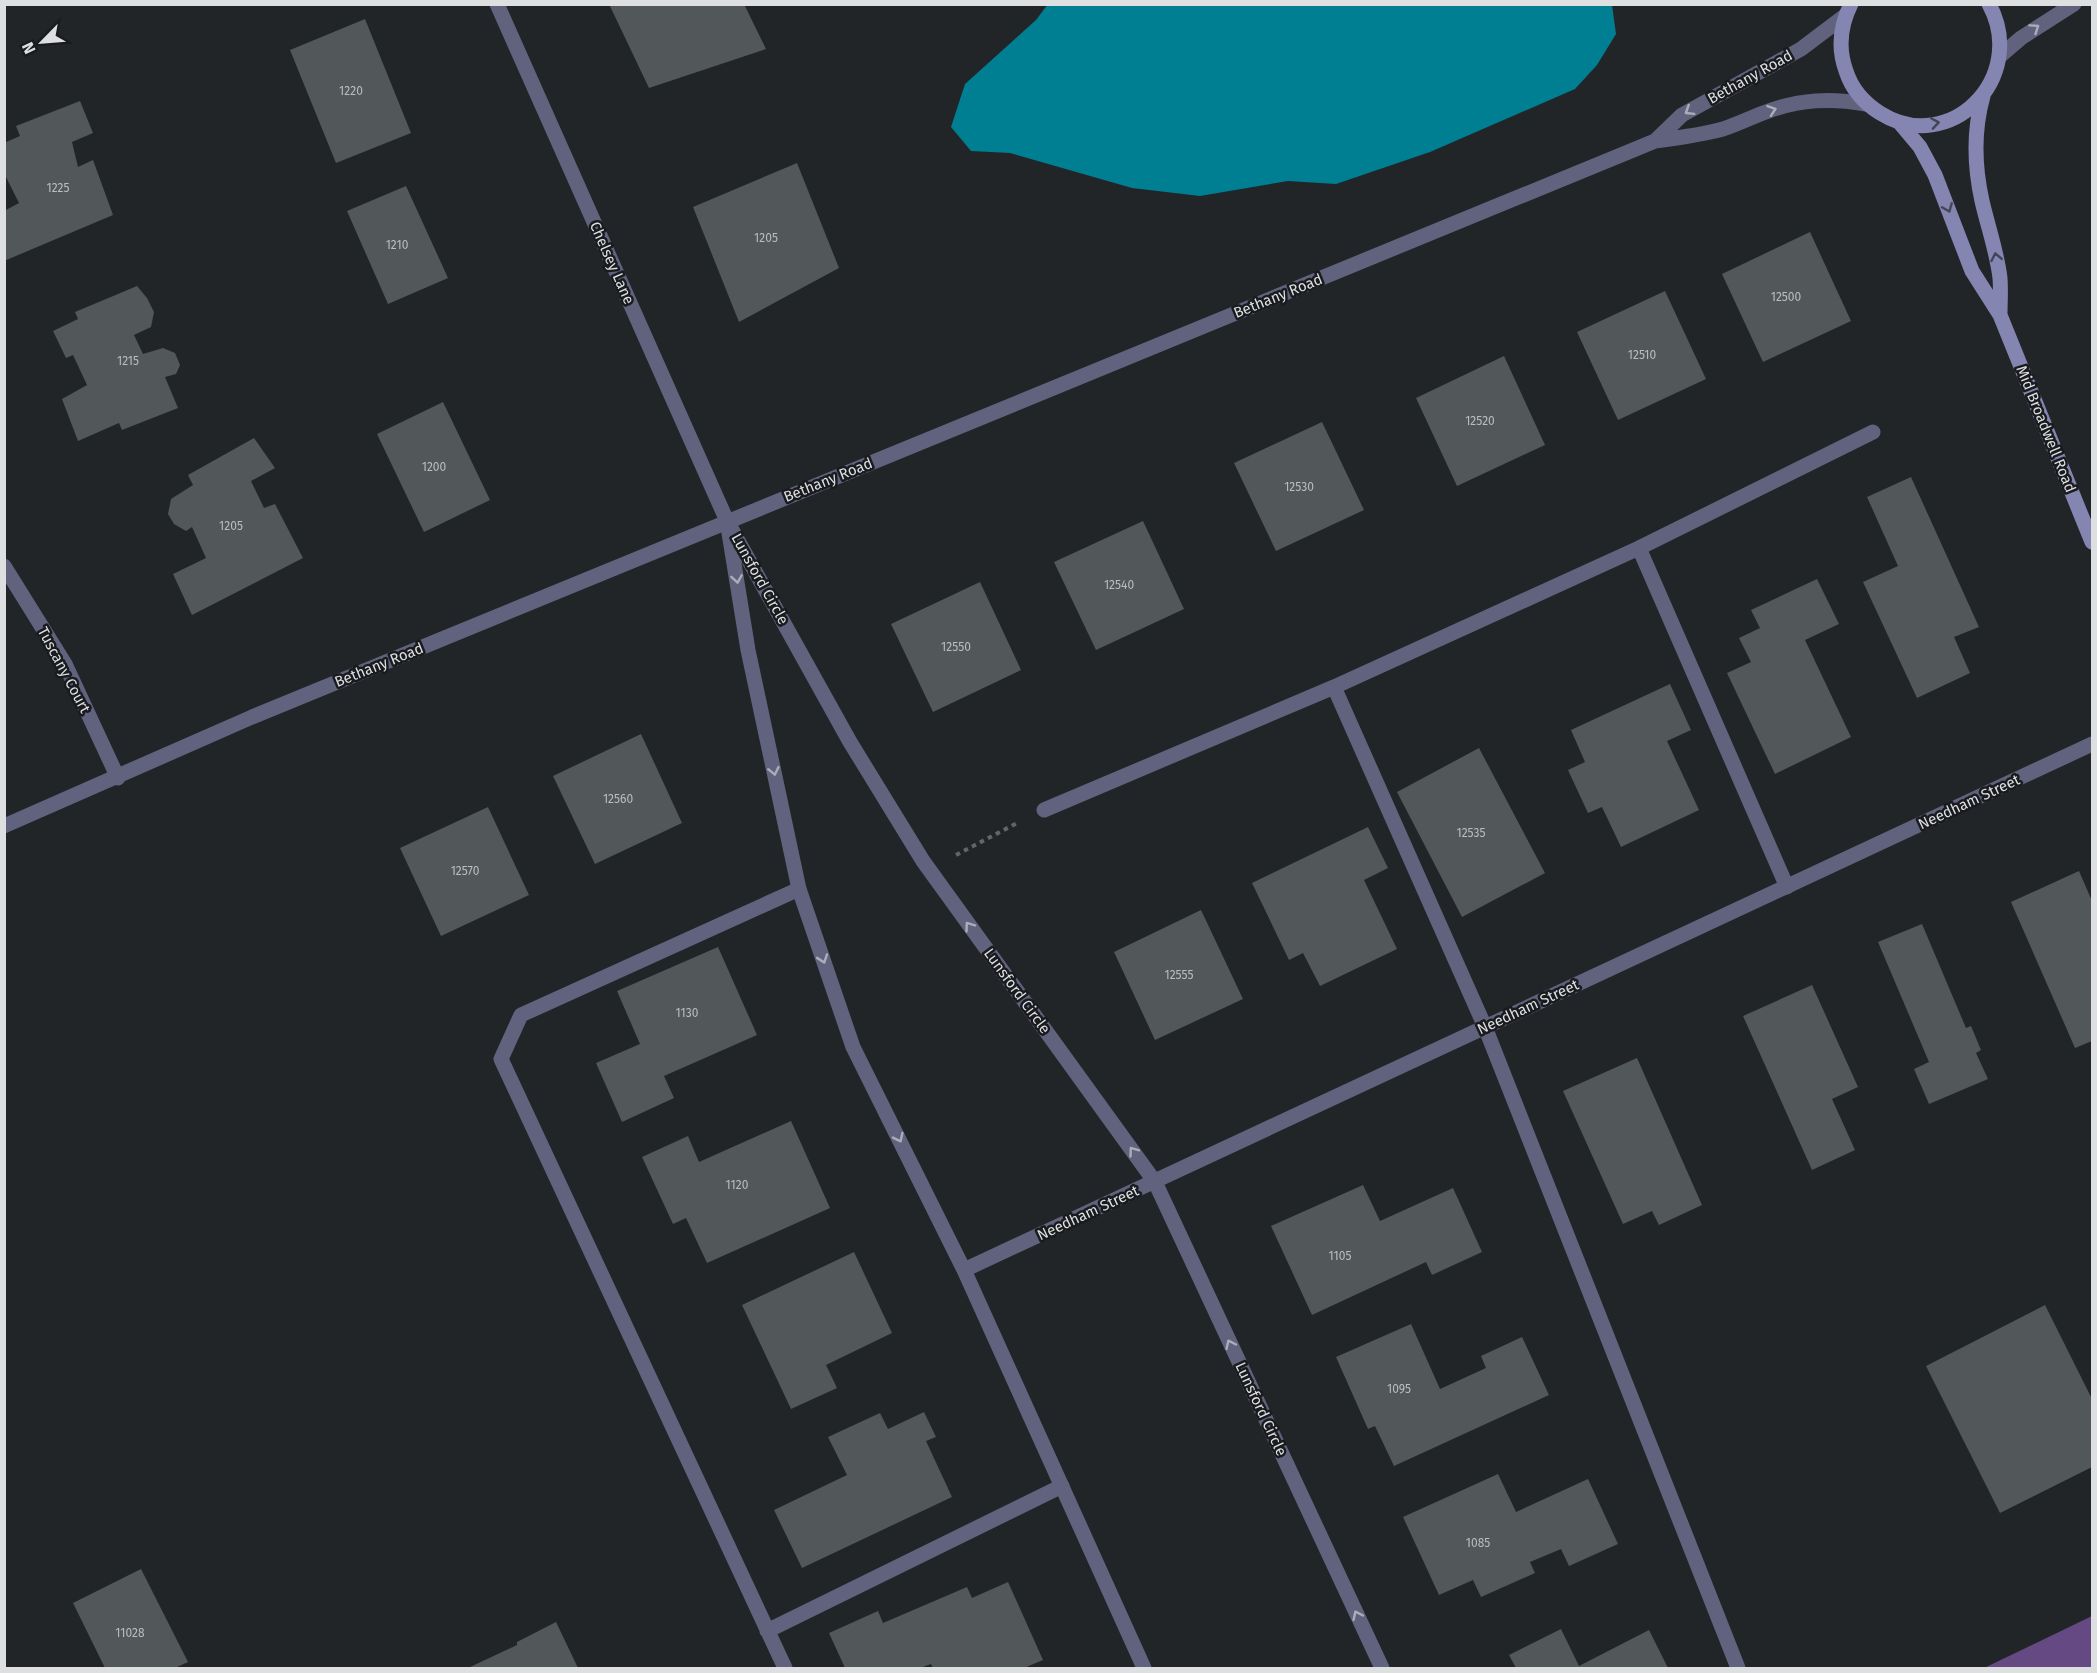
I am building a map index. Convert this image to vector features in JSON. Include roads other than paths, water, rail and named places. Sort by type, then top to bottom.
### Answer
[{"type":"street","name":"Chelsey Lane","points":[[497,4],[728,521]]},
{"type":"street","points":[[1849,10],[1841,31],[1841,58],[1850,83],[1866,104],[1888,118],[1914,125],[1940,123],[1964,113],[1984,95],[1997,72],[2001,46],[1997,20],[1989,4]]},
{"type":"street","points":[[2000,56],[2021,38],[2074,4]]},
{"type":"street","name":"Bethany Road","points":[[1655,141],[1682,115],[1801,49],[1849,10]]},
{"type":"street","name":"Mid Broadwell Road","points":[[1984,95],[1976,122],[1976,160],[1982,200],[2000,279],[2000,315]]},
{"type":"street","name":"Bethany Road","points":[[4,826],[118,778],[252,717],[1655,141],[1690,137],[1725,128],[1796,102],[1836,99],[1866,104]]},
{"type":"street","name":"Mid Broadwell Road","points":[[1899,122],[1920,147],[1935,175],[1972,271],[2000,315],[2092,542]]},
{"type":"street","points":[[1044,810],[1334,687],[1639,548],[1873,432]]},
{"type":"street","name":"Lunsford Circle","points":[[728,521],[850,742],[928,869],[1155,1182],[1382,1668]]},
{"type":"street","name":"Lunsford Circle","points":[[728,521],[748,650],[799,889],[853,1047],[964,1270],[1144,1668]]},
{"type":"street","points":[[1639,548],[1787,887]]},
{"type":"street","name":"Tuscany Court","points":[[4,566],[64,664],[118,778]]},
{"type":"street","points":[[1334,687],[1485,1027],[1738,1668]]},
{"type":"street","name":"Needham Street","points":[[964,1270],[2092,744]]},
{"type":"street","points":[[785,1668],[501,1059],[521,1015],[799,889]]},
{"type":"street","points":[[767,1631],[1062,1486]]},
{"type":"water","points":[[1048,4],[1612,5],[1616,34],[1597,65],[1575,89],[1430,152],[1336,184],[1288,181],[1200,196],[1132,188],[1010,153],[971,151],[951,127],[965,84],[1036,20]]}]
